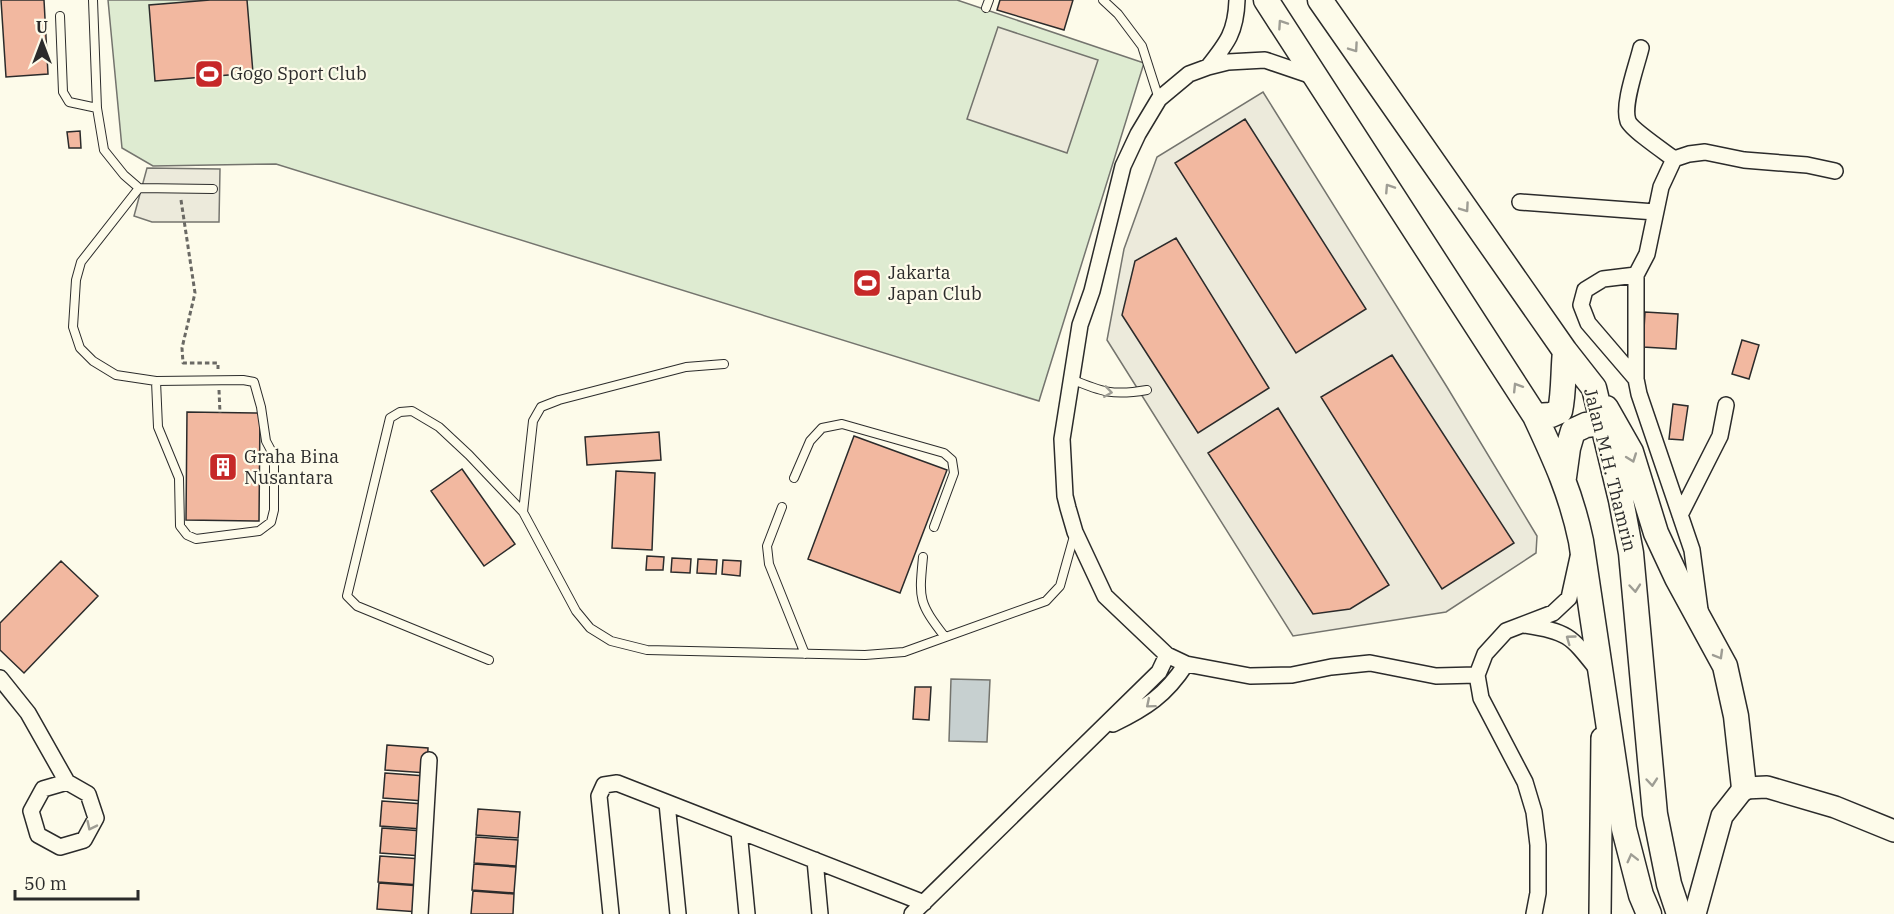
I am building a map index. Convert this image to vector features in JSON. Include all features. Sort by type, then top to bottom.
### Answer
[{"type":"main road","points":[[1266,0],[1534,416],[1563,477],[1581,541],[1603,676],[1624,829],[1648,914]]},
{"type":"main road","name":"Jalan M.H. Thamrin","points":[[1320,0],[1565,351],[1594,388],[1632,553],[1654,814],[1669,884],[1679,914]]},
{"type":"main road","points":[[1534,416],[1551,415],[1560,411],[1565,351]]},
{"type":"main road","points":[[1594,388],[1632,452],[1656,533],[1677,578],[1725,666],[1736,716],[1744,788],[1722,816],[1695,914]]},
{"type":"main road","points":[[1563,477],[1573,432],[1586,425],[1601,423]]},
{"type":"main road","points":[[1600,914],[1603,676]]},
{"type":"main road","points":[[1744,788],[1767,787],[1835,807],[1894,831]]},
{"type":"street","points":[[1208,67],[1229,41],[1237,15],[1237,0]]},
{"type":"street","points":[[1641,48],[1626,110],[1629,123],[1674,159]]},
{"type":"street","points":[[1318,78],[1265,60],[1243,60],[1208,67],[1189,74],[1159,99],[1138,134],[1123,166],[1092,291],[1080,325],[1062,439],[1065,496],[1076,532],[1105,596],[1167,655],[1186,664],[1250,676],[1292,675],[1331,667],[1370,663],[1437,675],[1477,675]]},
{"type":"street","points":[[1702,625],[1692,550],[1636,380],[1636,275],[1647,254],[1661,188],[1674,159],[1706,152],[1744,160],[1807,165],[1835,171]]},
{"type":"street","points":[[1520,202],[1655,212]]},
{"type":"street","points":[[1636,275],[1602,279],[1585,290],[1581,305],[1588,323],[1636,380]]},
{"type":"street","points":[[1680,515],[1720,436],[1726,405]]},
{"type":"street","points":[[1534,914],[1538,893],[1538,845],[1534,812],[1525,782],[1481,698],[1477,675],[1485,654],[1506,631],[1553,613],[1569,597],[1581,541]]},
{"type":"street","points":[[1524,625],[1556,630],[1576,642],[1603,676]]},
{"type":"street","points":[[912,914],[1159,672],[1167,655]]},
{"type":"street","points":[[1102,729],[1143,710],[1173,683],[1186,664]]},
{"type":"street","points":[[0,678],[28,713],[67,783],[88,794],[96,818],[84,840],[60,847],[38,835],[31,811],[43,789],[67,783]]},
{"type":"street","points":[[420,914],[429,760]]},
{"type":"street","points":[[611,914],[599,796],[604,785],[617,783],[924,903]]},
{"type":"street","points":[[667,803],[678,914]]},
{"type":"street","points":[[739,831],[747,914]]},
{"type":"street","points":[[815,861],[820,914]]},
{"type":"lane","points":[[93,0],[98,108],[104,150],[124,175],[139,188],[213,189]]},
{"type":"lane","points":[[1103,0],[1118,14],[1142,46],[1159,99]]},
{"type":"lane","points":[[60,16],[63,92],[69,102],[98,108]]},
{"type":"lane","points":[[139,188],[81,262],[76,280],[73,327],[80,348],[93,361],[116,375],[156,381],[243,380],[254,382],[261,407],[266,441],[274,456],[274,510],[271,522],[259,531],[196,539],[187,535],[180,526],[180,478],[158,427],[156,381]]},
{"type":"lane","points":[[523,512],[533,421],[541,407],[559,400],[686,367],[724,364]]},
{"type":"lane","points":[[1071,379],[1100,392],[1124,394],[1147,390]]},
{"type":"lane","points":[[489,660],[357,606],[347,596],[390,418],[400,412],[412,411],[439,427],[469,454],[523,512],[576,610],[590,628],[611,641],[647,650],[865,655],[904,652],[1046,601],[1060,586],[1076,532]]},
{"type":"lane","points":[[794,478],[810,441],[822,428],[842,424],[944,453],[952,460],[954,473],[934,527]]},
{"type":"lane","points":[[782,507],[767,546],[769,564],[805,654]]},
{"type":"lane","points":[[923,557],[919,593],[928,615],[945,636]]},
{"type":"path","points":[[179,189],[195,293],[182,348],[183,363],[219,363],[220,412]]},
{"type":"green space","name":"Jakarta Japan Club","points":[[108,0],[957,0],[1144,63],[1039,401],[276,164],[153,166],[122,148]]},
{"type":"shaded area","points":[[998,27],[1098,60],[1067,153],[967,119]]},
{"type":"shaded area","points":[[1263,92],[1537,536],[1536,553],[1446,612],[1293,636],[1107,340],[1124,249],[1157,157]]},
{"type":"shaded area","points":[[147,168],[220,169],[219,222],[152,222],[134,216]]},
{"type":"shaded area","points":[[951,679],[990,680],[987,742],[949,741]]},
{"type":"building","points":[[1,0],[44,0],[48,74],[6,77]]},
{"type":"building","points":[[210,0],[247,0],[253,73],[155,81],[149,5]]},
{"type":"building","points":[[1000,0],[1073,0],[1064,30],[997,10]]},
{"type":"building","points":[[1245,119],[1366,309],[1296,353],[1175,163]]},
{"type":"building","points":[[80,131],[81,148],[69,148],[67,132]]},
{"type":"building","points":[[1176,238],[1269,388],[1198,433],[1122,315],[1135,261]]},
{"type":"building","points":[[1645,312],[1678,314],[1676,349],[1643,347]]},
{"type":"building","points":[[1742,340],[1759,345],[1749,379],[1732,374]]},
{"type":"building","points":[[1392,355],[1514,543],[1442,589],[1321,397]]},
{"type":"building","points":[[1673,404],[1688,406],[1683,440],[1669,439]]},
{"type":"building","points":[[1278,408],[1389,585],[1350,609],[1313,614],[1208,453]]},
{"type":"building","name":"Graha Bina Nusantara","points":[[187,412],[260,413],[259,521],[186,520]]},
{"type":"building","points":[[659,432],[661,460],[587,465],[585,437]]},
{"type":"building","points":[[854,436],[947,470],[900,593],[808,559]]},
{"type":"building","points":[[462,469],[515,544],[484,566],[431,491]]},
{"type":"building","points":[[616,471],[655,473],[652,550],[612,548]]},
{"type":"building","points":[[647,556],[664,557],[663,570],[646,570]]},
{"type":"building","points":[[672,558],[691,559],[690,573],[671,572]]},
{"type":"building","points":[[698,559],[717,560],[716,574],[697,573]]},
{"type":"building","points":[[723,560],[741,561],[740,576],[722,574]]},
{"type":"building","points":[[61,561],[98,596],[24,673],[0,650],[0,623]]},
{"type":"building","points":[[915,687],[931,687],[929,720],[913,719]]},
{"type":"building","points":[[387,745],[428,748],[427,773],[385,770]]},
{"type":"building","points":[[385,773],[426,776],[424,801],[383,798]]},
{"type":"building","points":[[382,801],[424,804],[422,829],[380,826]]},
{"type":"building","points":[[478,809],[520,812],[518,838],[476,835]]},
{"type":"building","points":[[382,828],[423,831],[422,856],[380,853]]},
{"type":"building","points":[[476,837],[518,840],[516,866],[474,863]]},
{"type":"building","points":[[380,856],[422,859],[420,885],[378,882]]},
{"type":"building","points":[[474,864],[516,867],[514,893],[472,890]]},
{"type":"building","points":[[379,883],[421,886],[419,912],[377,909]]},
{"type":"building","points":[[473,891],[514,894],[513,914],[471,914]]},
{"type":"place","name":"Gogo Sport Club","points":[[209,74]]},
{"type":"place","name":"Jakarta Japan Club","points":[[867,283]]},
{"type":"place","name":"Graha Bina Nusantara","points":[[223,467]]}]
